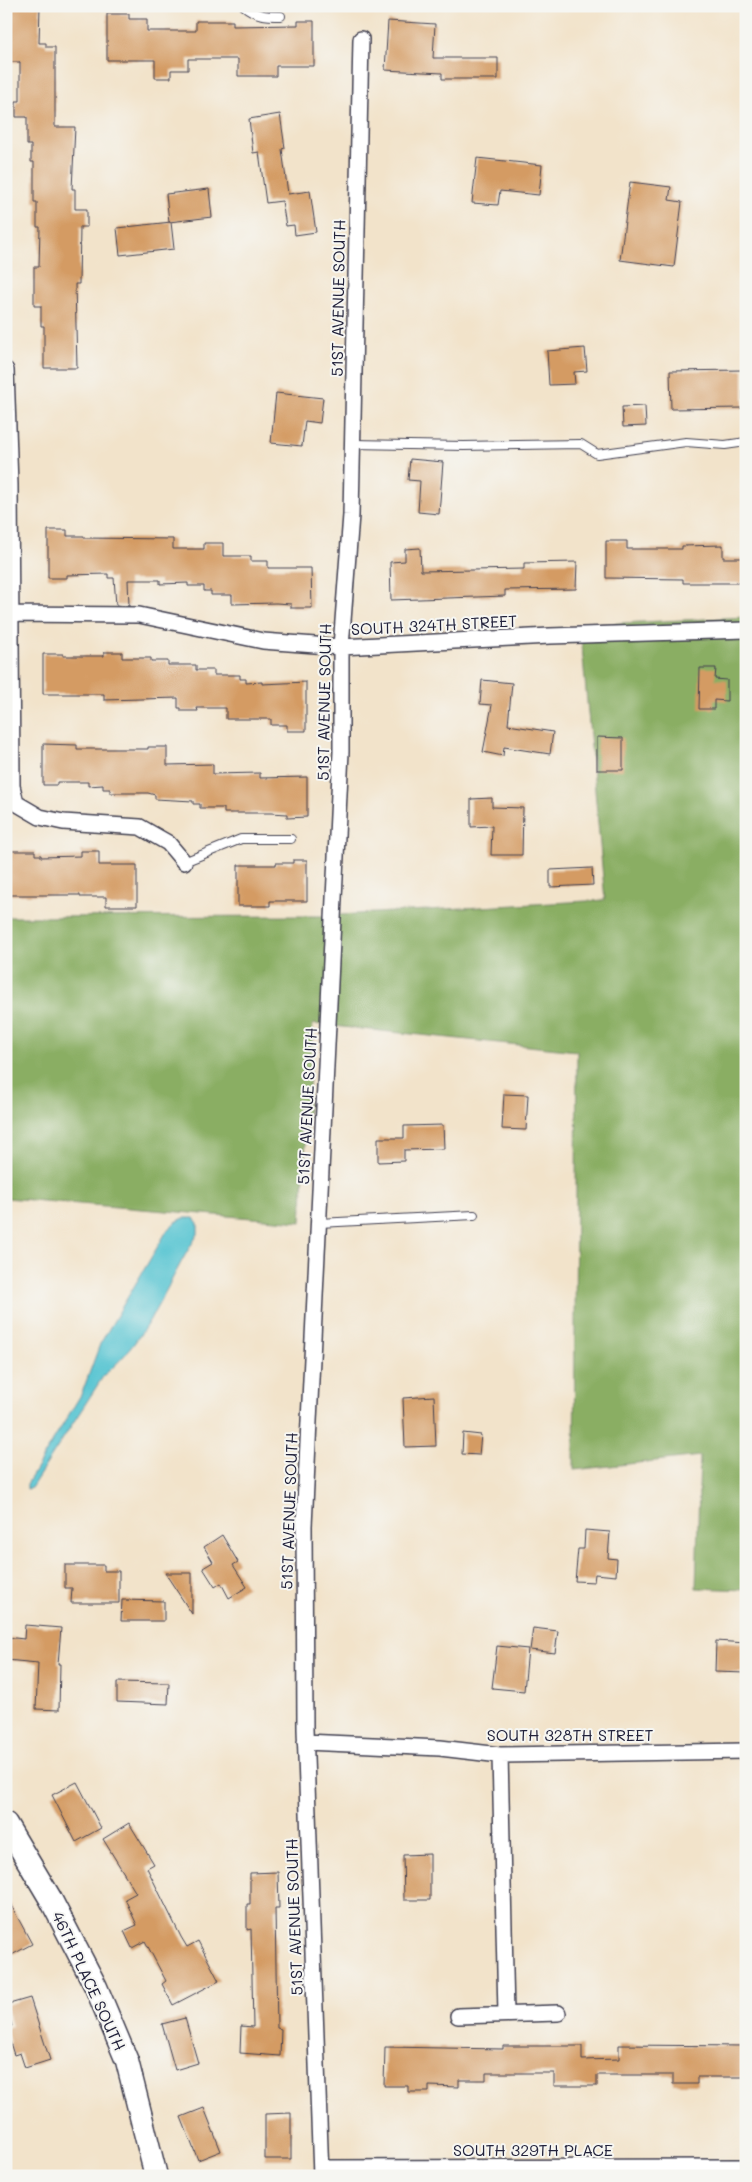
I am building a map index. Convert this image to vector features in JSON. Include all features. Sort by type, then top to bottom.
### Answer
[{"type":"street","name":"51ST AVENUE SOUTH","points":[[321,2172],[305,1742],[304,1526],[341,752],[342,647],[352,516],[361,38]]},
{"type":"street","points":[[6,370],[10,485],[8,614],[11,805],[40,817],[63,822],[140,826],[168,843],[184,862]]},
{"type":"street","name":"SOUTH 324TH STREET","points":[[8,614],[139,615],[264,641],[342,647],[550,636],[746,630]]},
{"type":"street","name":"SOUTH 328TH STREET","points":[[305,1742],[440,1748],[500,1755],[746,1751]]},
{"type":"street","points":[[500,1755],[506,2014]]},
{"type":"street","name":"46TH PLACE SOUTH","points":[[6,1824],[12,1847],[50,1898],[100,1996],[126,2061],[156,2176]]},
{"type":"street","points":[[458,2016],[558,2013]]},
{"type":"street","name":"SOUTH 329TH PLACE","points":[[321,2172],[746,2167]]},
{"type":"lane","points":[[244,6],[254,13],[281,16]]},
{"type":"lane","points":[[353,444],[464,446],[581,444],[597,454],[686,442],[725,445],[746,442]]},
{"type":"lane","points":[[184,862],[241,839],[291,839]]},
{"type":"lane","points":[[319,1223],[474,1215]]},
{"type":"green space","points":[[746,617],[746,1590],[696,1588],[700,1456],[574,1470],[577,1051],[313,1024],[301,1222],[6,1198],[6,917],[321,916],[605,900],[580,625]]},
{"type":"water","points":[[184,1218],[194,1218],[198,1223],[198,1234],[156,1309],[120,1361],[104,1375],[31,1488],[27,1489],[27,1484],[82,1393],[100,1344],[168,1229]]},
{"type":"building","points":[[6,6],[40,6],[39,43],[46,43],[46,47],[55,47],[55,127],[75,127],[72,189],[75,189],[75,209],[87,209],[87,227],[80,227],[79,284],[75,284],[77,368],[44,368],[44,326],[41,326],[41,306],[34,306],[34,267],[39,267],[40,227],[37,227],[37,202],[34,202],[34,162],[31,162],[31,145],[27,145],[27,117],[16,117],[16,101],[20,101],[20,62],[6,62]]},
{"type":"building","points":[[107,14],[129,14],[129,19],[147,19],[147,31],[196,31],[196,21],[233,21],[233,26],[298,25],[298,21],[314,21],[314,66],[276,66],[276,76],[238,76],[238,59],[188,59],[188,70],[171,70],[171,78],[155,78],[155,60],[107,60]]},
{"type":"building","points":[[388,21],[435,24],[433,58],[498,58],[498,79],[442,79],[442,73],[385,70]]},
{"type":"building","points":[[280,114],[285,148],[282,149],[288,194],[310,191],[316,232],[295,235],[294,225],[286,226],[282,201],[266,203],[259,152],[253,153],[249,119]]},
{"type":"building","points":[[477,158],[542,165],[539,195],[500,191],[498,205],[472,203]]},
{"type":"building","points":[[630,182],[671,187],[669,200],[682,202],[674,267],[620,260]]},
{"type":"building","points":[[209,189],[212,217],[169,222],[166,194]]},
{"type":"building","points":[[171,222],[174,249],[120,255],[117,228]]},
{"type":"building","points":[[585,348],[587,371],[574,372],[575,384],[549,385],[547,351]]},
{"type":"building","points":[[743,370],[743,408],[671,409],[670,371]]},
{"type":"building","points":[[276,393],[323,398],[320,423],[305,421],[302,446],[271,443]]},
{"type":"building","points":[[645,406],[646,426],[623,427],[622,407]]},
{"type":"building","points":[[410,459],[443,462],[439,514],[418,512],[420,481],[408,480]]},
{"type":"building","points":[[48,530],[67,530],[67,536],[84,536],[84,538],[173,539],[173,549],[204,549],[204,543],[223,543],[223,556],[251,556],[251,561],[268,561],[268,568],[311,568],[312,608],[291,608],[291,604],[276,603],[232,604],[232,595],[211,595],[211,591],[204,591],[204,586],[188,586],[188,583],[160,584],[160,580],[128,580],[129,606],[116,605],[114,578],[108,578],[108,574],[67,575],[67,578],[48,578]]},
{"type":"building","points":[[606,541],[627,541],[627,549],[682,549],[682,546],[723,545],[723,558],[746,558],[746,583],[683,583],[683,579],[606,578]]},
{"type":"building","points":[[420,548],[421,571],[524,569],[524,563],[577,562],[576,589],[505,590],[505,596],[391,600],[390,562],[405,561],[405,549]]},
{"type":"building","points":[[104,652],[122,652],[122,658],[151,658],[151,661],[168,661],[168,665],[196,665],[196,670],[214,670],[214,675],[240,675],[240,679],[246,679],[246,683],[306,682],[306,731],[287,731],[287,725],[271,725],[271,719],[226,719],[226,708],[197,708],[198,711],[181,711],[181,708],[178,708],[178,698],[104,700],[104,694],[43,694],[43,654],[104,656]]},
{"type":"building","points":[[700,668],[716,668],[715,679],[727,680],[727,701],[714,700],[714,709],[699,709]]},
{"type":"building","points":[[482,680],[512,683],[508,725],[553,732],[550,754],[504,747],[503,756],[483,752],[492,705],[480,704]]},
{"type":"building","points":[[597,737],[623,738],[623,770],[597,770]]},
{"type":"building","points":[[43,744],[77,745],[77,749],[148,749],[148,747],[167,747],[167,765],[213,764],[213,774],[260,773],[260,778],[307,777],[307,817],[287,818],[287,814],[271,813],[224,813],[224,808],[200,808],[200,804],[193,804],[193,801],[155,799],[155,795],[148,793],[110,793],[110,789],[103,789],[103,785],[88,786],[88,782],[57,782],[57,785],[43,785]]},
{"type":"building","points":[[492,798],[492,807],[523,808],[522,855],[491,855],[492,826],[471,827],[471,799]]},
{"type":"building","points":[[6,851],[35,851],[35,855],[41,855],[41,857],[81,856],[81,851],[99,851],[99,865],[137,865],[137,906],[106,906],[106,897],[6,895]]},
{"type":"building","points":[[293,860],[307,860],[307,901],[270,901],[270,906],[238,906],[238,865],[276,865],[276,863],[293,863]]},
{"type":"building","points":[[592,868],[593,885],[550,887],[550,870]]},
{"type":"building","points":[[504,1094],[528,1095],[526,1130],[502,1129]]},
{"type":"building","points":[[443,1125],[444,1149],[404,1150],[404,1161],[378,1162],[378,1138],[404,1138],[404,1126]]},
{"type":"building","points":[[434,1396],[436,1446],[405,1447],[403,1398]]},
{"type":"building","points":[[463,1433],[481,1435],[479,1455],[462,1454]]},
{"type":"building","points":[[585,1530],[610,1532],[608,1558],[617,1559],[616,1576],[595,1574],[594,1582],[575,1581],[578,1549],[584,1549]]},
{"type":"building","points":[[222,1535],[238,1562],[233,1565],[247,1587],[229,1598],[221,1583],[215,1587],[203,1568],[213,1562],[204,1547]]},
{"type":"building","points":[[65,1565],[104,1565],[104,1571],[119,1571],[119,1603],[71,1603],[72,1588],[65,1588]]},
{"type":"building","points":[[165,1573],[192,1573],[192,1614]]},
{"type":"building","points":[[122,1600],[164,1601],[164,1621],[121,1621]]},
{"type":"building","points":[[25,1625],[61,1628],[58,1664],[60,1664],[59,1710],[36,1709],[38,1663],[6,1660],[6,1637],[24,1639]]},
{"type":"building","points":[[533,1628],[558,1631],[555,1653],[530,1650]]},
{"type":"building","points":[[716,1641],[746,1643],[746,1673],[715,1672]]},
{"type":"building","points":[[497,1646],[528,1649],[524,1691],[492,1688]]},
{"type":"building","points":[[117,1682],[169,1683],[168,1704],[117,1702]]},
{"type":"building","points":[[77,1782],[101,1828],[76,1842],[52,1795]]},
{"type":"building","points":[[129,1823],[154,1864],[147,1868],[181,1937],[187,1947],[198,1941],[219,1981],[173,2005],[162,1984],[166,1981],[145,1941],[132,1948],[124,1931],[137,1925],[125,1899],[136,1893],[103,1839]]},
{"type":"building","points":[[430,1854],[430,1900],[404,1900],[403,1855]]},
{"type":"building","points":[[278,1872],[279,1908],[275,1908],[277,2028],[281,2029],[280,2056],[240,2053],[241,2026],[253,2027],[251,1929],[247,1930],[247,1904],[250,1904],[250,1873]]},
{"type":"building","points":[[6,1896],[32,1944],[6,1958]]},
{"type":"building","points":[[30,1998],[50,2060],[25,2068],[20,2053],[14,2055],[6,2030],[6,2028],[12,2026],[6,2005]]},
{"type":"building","points":[[185,2018],[198,2063],[175,2070],[162,2024]]},
{"type":"building","points":[[619,2045],[746,2046],[746,2077],[697,2077],[697,2084],[673,2084],[673,2075],[597,2075],[597,2086],[554,2086],[554,2073],[486,2073],[486,2080],[459,2080],[459,2087],[429,2086],[429,2092],[408,2092],[408,2086],[384,2086],[385,2047],[503,2049],[503,2046],[582,2046],[582,2060],[619,2059]]},
{"type":"building","points":[[204,2108],[221,2151],[198,2160],[181,2117]]},
{"type":"building","points":[[291,2113],[291,2159],[265,2159],[265,2114]]}]
